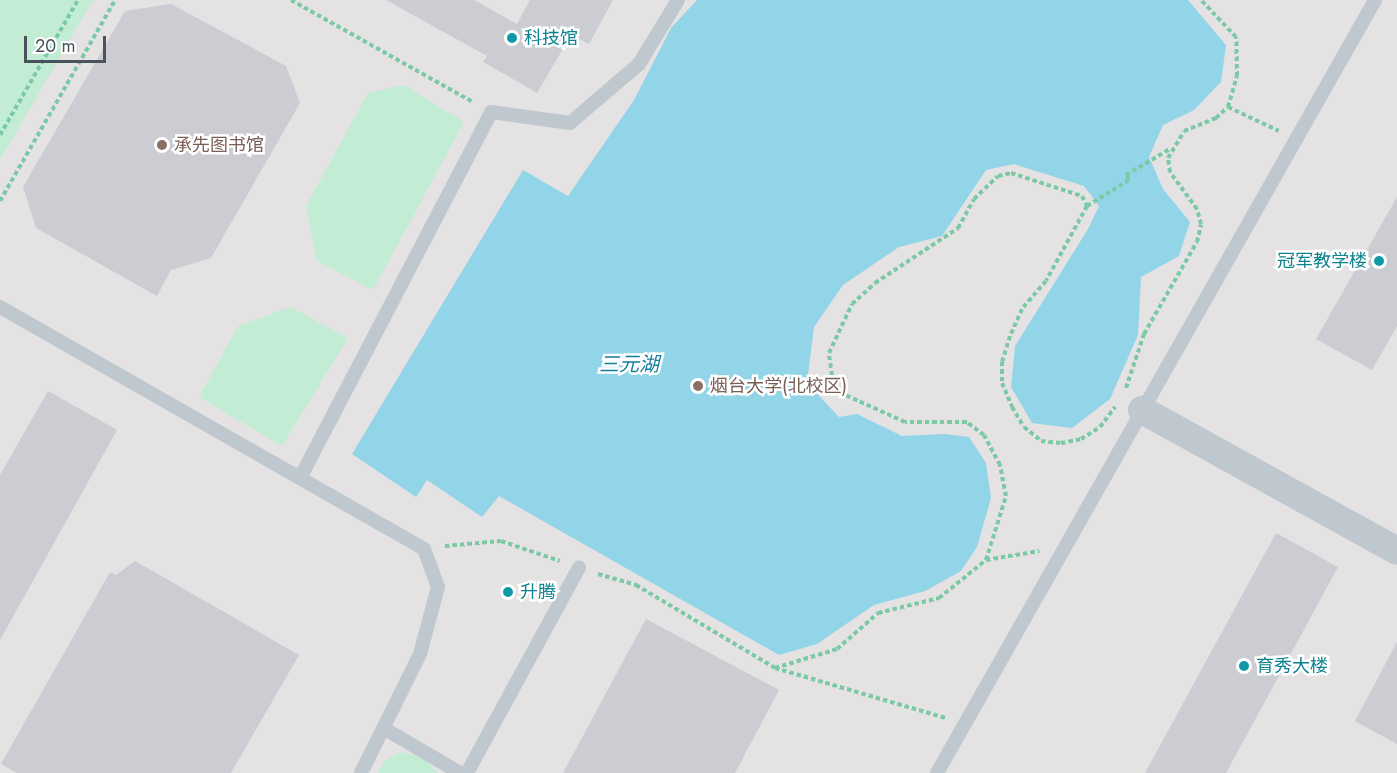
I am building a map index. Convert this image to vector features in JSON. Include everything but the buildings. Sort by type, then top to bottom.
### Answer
[{"type":"street","points":[[1127,404],[1397,550]]},
{"type":"lane","points":[[300,478],[491,112],[570,123],[639,64],[678,0]]},
{"type":"lane","points":[[938,773],[1066,546],[1127,404],[1296,139],[1375,0]]},
{"type":"lane","points":[[0,307],[423,549],[438,587],[420,654],[385,729],[360,773]]},
{"type":"lane","points":[[466,773],[579,568]]},
{"type":"lane","points":[[385,729],[460,773]]},
{"type":"path","points":[[0,135],[78,0]]},
{"type":"path","points":[[0,201],[115,0]]},
{"type":"path","points":[[291,0],[491,112]]},
{"type":"path","points":[[1172,148],[1126,175],[1129,180],[1087,206],[1046,281],[1022,309],[1002,362],[1002,383],[1024,427],[1041,441],[1061,443],[1081,439],[1100,427],[1127,404],[1144,334],[1197,242],[1201,224],[1197,209],[1170,172],[1168,158],[1184,131],[1216,118],[1228,107],[1237,76],[1236,37],[1201,0]]},
{"type":"path","points":[[1228,107],[1296,139]]},
{"type":"path","points":[[987,560],[1006,496],[1000,465],[984,435],[967,422],[905,422],[834,390],[829,353],[852,304],[875,283],[958,228],[974,200],[998,176],[1011,173],[1082,196],[1087,206]]},
{"type":"path","points":[[423,549],[501,541],[636,585],[775,668],[966,723]]},
{"type":"path","points":[[775,668],[837,649],[878,613],[939,598],[987,560],[1066,546]]},
{"type":"shaded area","name":"烟台大学(北校区)","points":[[0,0],[1397,0],[1397,773],[0,773]]},
{"type":"green space","points":[[0,0],[93,0],[0,160]]},
{"type":"green space","points":[[404,85],[464,122],[373,290],[317,261],[306,206],[368,93]]},
{"type":"green space","points":[[290,307],[348,338],[282,446],[199,397],[238,326]]},
{"type":"green space","points":[[401,752],[422,757],[438,773],[378,773],[385,761]]},
{"type":"water","name":"三元湖","points":[[697,0],[1188,0],[1226,45],[1221,82],[1194,110],[1163,125],[1149,157],[1163,189],[1190,222],[1179,256],[1141,277],[1138,335],[1110,399],[1072,428],[1032,423],[1011,387],[1015,346],[1088,229],[1099,206],[1084,186],[1014,164],[986,170],[942,236],[899,247],[843,285],[814,327],[807,383],[839,417],[857,414],[902,436],[944,434],[969,437],[986,463],[991,498],[977,547],[961,571],[925,591],[874,605],[817,644],[779,655],[499,496],[482,517],[427,480],[416,497],[352,454],[523,170],[568,196],[634,100],[671,28]]},
{"type":"place","name":"科技馆","points":[[512,38]]},
{"type":"place","name":"承先图书馆","points":[[162,145]]},
{"type":"place","name":"冠军教学楼","points":[[1379,261]]},
{"type":"place","name":"烟台大学(北校区)","points":[[698,386]]},
{"type":"place","name":"升腾","points":[[508,592]]},
{"type":"place","name":"育秀大楼","points":[[1244,666]]}]
